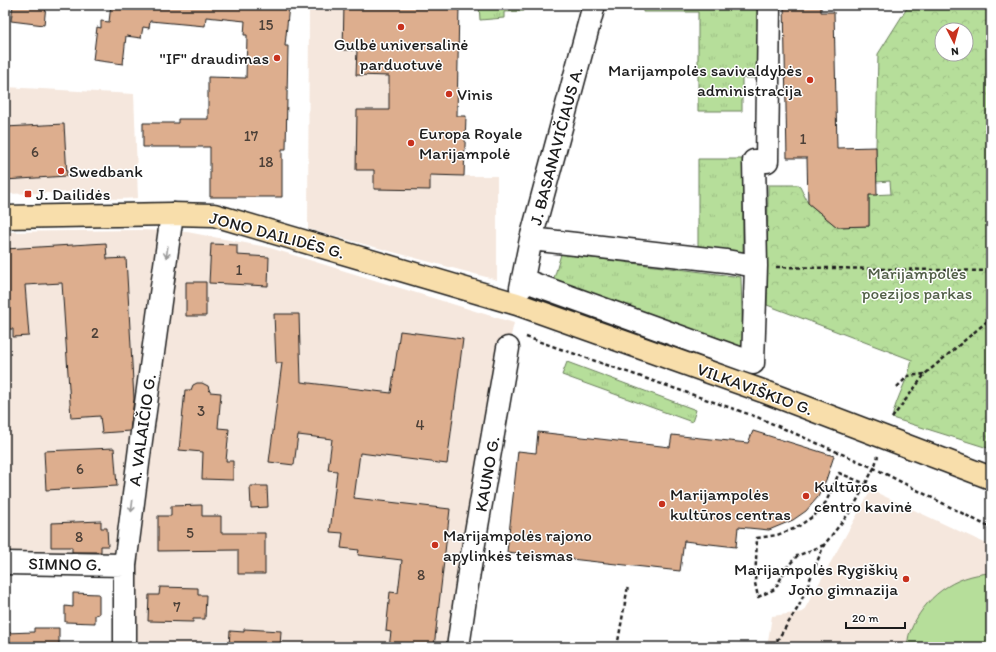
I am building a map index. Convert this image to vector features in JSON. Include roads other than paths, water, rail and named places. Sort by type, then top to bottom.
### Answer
[{"type":"highway","name":"JONO DAILIDĖS G.","points":[[5,218],[172,214],[214,215],[520,291]]},
{"type":"highway","name":"VILKAVIŠKIO G.","points":[[520,291],[768,393],[991,478]]},
{"type":"street","name":"J. BASANAVIČIAUS A.","points":[[520,291],[531,239],[594,5]]},
{"type":"street","points":[[520,291],[753,363],[756,266],[754,161],[767,161],[769,5]]},
{"type":"street","name":"A. VALAIČIO G.","points":[[126,647],[125,565],[172,214]]},
{"type":"street","points":[[531,239],[726,261],[756,266]]},
{"type":"street","name":"KAUNO G.","points":[[458,647],[470,572],[513,341]]},
{"type":"street","name":"SIMNO G.","points":[[5,562],[125,565]]},
{"type":"place","name":"Gulbė universalinė parduotuvė","points":[[401,27]]},
{"type":"place","name":"\"IF\" draudimas","points":[[277,58]]},
{"type":"place","name":"Marijampolės savivaldybės administracija","points":[[810,80]]},
{"type":"place","name":"Vinis","points":[[449,94]]},
{"type":"place","name":"Europa Royale Marijampolė","points":[[411,143]]},
{"type":"place","name":"Swedbank","points":[[61,171]]},
{"type":"place","name":"J. Dailidės","points":[[28,194]]},
{"type":"place","name":"Kultūros centro kavinė","points":[[806,496]]},
{"type":"place","name":"Marijampolės kultūros centras","points":[[662,504]]},
{"type":"place","name":"Marijampolės rajono apylinkės teismas","points":[[435,545]]},
{"type":"place","name":"Marijampolės Rygiškių Jono gimnazija","points":[[906,579]]},
{"type":"park label","name":"Marijampolės poezijos parkas","points":[[917,283]]}]
